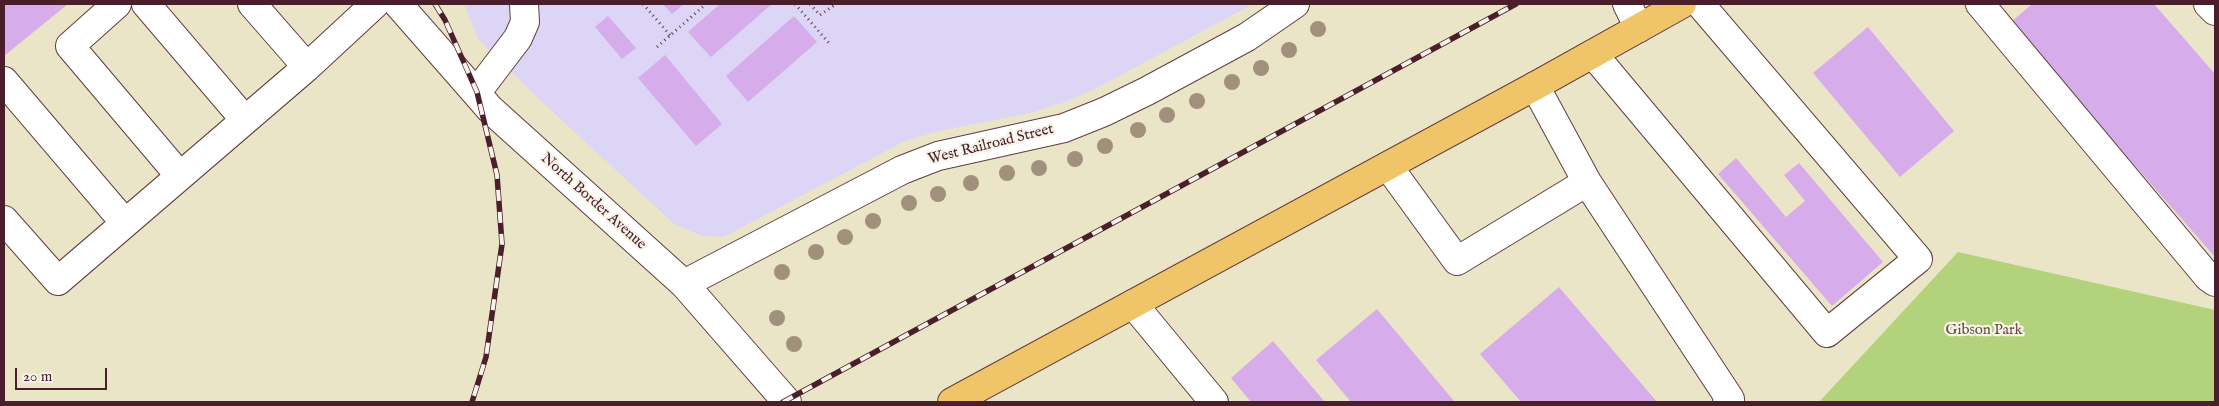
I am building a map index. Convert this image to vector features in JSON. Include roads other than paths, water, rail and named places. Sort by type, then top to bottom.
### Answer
[{"type":"main road","points":[[952,402],[1536,86],[1682,4]]},
{"type":"street","points":[[117,4],[70,46],[180,176]]},
{"type":"street","points":[[146,4],[245,120]]},
{"type":"street","points":[[252,4],[307,67]]},
{"type":"street","points":[[4,220],[58,281],[307,67],[375,4]]},
{"type":"street","name":"North Border Avenue","points":[[398,4],[490,109],[684,284],[787,402]]},
{"type":"street","points":[[477,92],[518,38],[525,22],[524,4]]},
{"type":"street","name":"West Railroad Street","points":[[684,284],[902,170],[938,156],[1064,128],[1104,112],[1147,91],[1247,36],[1295,4]]},
{"type":"street","points":[[1627,4],[1640,28]]},
{"type":"street","points":[[1593,54],[1828,333],[1918,259],[1700,4]]},
{"type":"street","points":[[1980,4],[2208,277],[2215,282]]},
{"type":"street","points":[[2208,4],[2215,11]]},
{"type":"street","points":[[4,81],[125,223]]},
{"type":"street","points":[[1536,86],[1587,182],[1730,399],[1727,402]]},
{"type":"street","points":[[1388,166],[1457,261],[1587,182]]},
{"type":"street","points":[[1133,304],[1214,402]]},
{"type":"railway","points":[[435,4],[445,20],[477,92],[497,175],[502,244],[486,357],[472,402]]},
{"type":"railway","points":[[783,402],[1516,4]]},
{"type":"park label","name":"Gibson Park","points":[[1984,331]]}]
